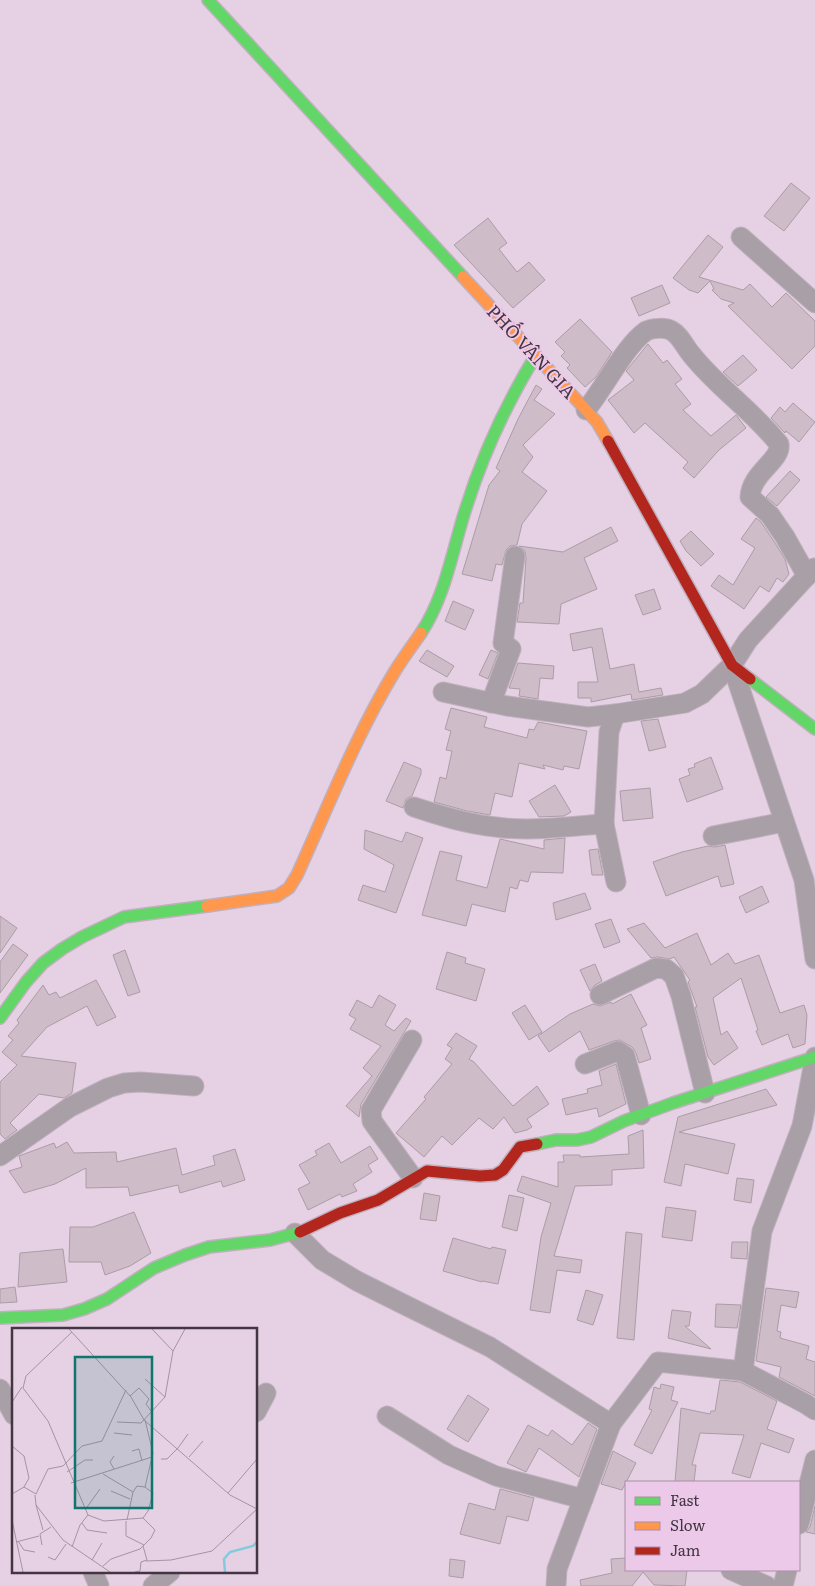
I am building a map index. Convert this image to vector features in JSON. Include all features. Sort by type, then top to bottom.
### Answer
[{"type":"street","name":"PHỐ VÂN GIA","points":[[208,0],[598,422],[732,665],[815,729]]},
{"type":"street","points":[[740,237],[815,303]]},
{"type":"street","points":[[443,692],[507,706],[588,717],[685,703],[702,694],[732,665],[748,640],[811,572],[770,515],[750,497],[750,490],[754,480],[778,454],[779,444],[691,355],[674,331],[669,329],[648,330],[640,336],[624,355],[597,397],[586,410]]},
{"type":"street","points":[[0,1018],[42,964],[82,936],[106,924],[124,917],[277,896],[289,888],[297,875],[365,728],[392,676],[430,616],[445,581],[464,513],[480,468],[510,399],[536,355]]},
{"type":"street","points":[[491,703],[511,649],[503,642],[515,556]]},
{"type":"street","points":[[732,665],[804,880],[815,959]]},
{"type":"street","points":[[615,714],[609,732],[604,824],[616,882]]},
{"type":"street","points":[[414,807],[459,821],[497,828],[534,829],[604,824]]},
{"type":"street","points":[[713,836],[784,822]]},
{"type":"street","points":[[600,995],[656,968],[666,969],[674,976],[681,996],[705,1093]]},
{"type":"street","points":[[412,1040],[371,1110],[372,1120],[413,1178]]},
{"type":"street","points":[[585,1064],[618,1051],[625,1056],[641,1115]]},
{"type":"street","points":[[0,1318],[63,1315],[77,1311],[107,1299],[133,1284],[154,1268],[185,1255],[209,1247],[270,1240],[304,1231],[340,1213],[378,1200],[422,1172],[432,1170],[480,1176],[495,1175],[503,1170],[520,1147],[556,1140],[577,1140],[591,1137],[641,1115],[815,1057],[802,1126],[762,1231],[743,1371]]},
{"type":"street","points":[[0,1156],[70,1107],[108,1088],[124,1083],[141,1082],[194,1086]]},
{"type":"street","points":[[295,1233],[322,1260],[357,1281],[490,1347],[611,1424]]},
{"type":"street","points":[[556,1586],[557,1569],[611,1424],[658,1362],[743,1371],[815,1410]]},
{"type":"street","points":[[5,1391],[12,1410]]},
{"type":"street","points":[[258,1408],[266,1393]]},
{"type":"street","points":[[387,1416],[449,1455],[496,1476],[583,1500]]},
{"type":"street","points":[[800,1520],[815,1460]]},
{"type":"street","points":[[733,1571],[766,1586]]},
{"type":"street","points":[[783,1586],[787,1571]]},
{"type":"street","points":[[94,1574],[99,1586]]},
{"type":"street","points":[[152,1586],[167,1574]]},
{"type":"building","points":[[791,183],[810,198],[784,231],[764,216]]},
{"type":"building","points":[[488,218],[507,243],[499,249],[517,272],[529,262],[545,280],[513,308],[454,245]]},
{"type":"building","points":[[708,235],[723,247],[699,277],[743,290],[750,284],[772,307],[786,293],[815,321],[815,346],[792,369],[728,306],[734,303],[721,299],[712,290],[714,289],[710,281],[698,293],[689,290],[673,278]]},
{"type":"building","points":[[662,285],[670,303],[639,316],[631,298]]},
{"type":"building","points":[[580,319],[612,352],[596,377],[585,387],[567,368],[570,365],[561,356],[565,352],[555,342]]},
{"type":"building","points":[[648,344],[663,363],[667,360],[682,379],[675,384],[691,404],[683,410],[711,436],[736,415],[746,428],[719,450],[694,478],[683,468],[688,462],[645,423],[634,433],[608,400],[634,380],[626,371]]},
{"type":"building","points":[[743,355],[757,370],[738,386],[723,372]]},
{"type":"building","points":[[536,385],[542,389],[534,400],[555,414],[523,445],[533,457],[522,472],[547,491],[522,524],[517,545],[510,546],[506,550],[502,565],[496,564],[492,581],[462,574],[489,485],[500,471],[496,468]]},
{"type":"building","points":[[793,403],[815,422],[799,442],[786,431],[785,433],[771,418],[780,407],[785,412]]},
{"type":"building","points":[[790,471],[800,480],[777,506],[766,497]]},
{"type":"building","points":[[756,518],[761,522],[785,559],[789,574],[783,582],[777,578],[769,592],[760,586],[744,609],[711,586],[719,575],[733,585],[755,548],[741,539]]},
{"type":"building","points":[[611,527],[618,541],[584,558],[597,589],[561,604],[559,624],[517,622],[520,603],[523,603],[526,558],[525,551],[519,546],[563,552]]},
{"type":"building","points":[[691,531],[714,554],[701,566],[686,551],[680,541]]},
{"type":"building","points":[[654,589],[661,609],[643,615],[635,595]]},
{"type":"building","points":[[453,601],[474,610],[465,630],[445,621]]},
{"type":"building","points":[[602,628],[610,669],[634,664],[639,692],[661,688],[663,695],[632,700],[631,694],[591,702],[591,698],[578,698],[578,682],[598,682],[592,647],[573,651],[570,634]]},
{"type":"building","points":[[427,650],[454,666],[447,677],[419,661]]},
{"type":"building","points":[[491,650],[498,653],[488,679],[479,675]]},
{"type":"building","points":[[518,663],[554,666],[553,679],[540,678],[538,699],[519,696],[520,689],[509,688]]},
{"type":"building","points":[[451,708],[487,717],[484,727],[527,738],[529,729],[534,730],[538,722],[587,731],[579,769],[564,766],[563,770],[543,765],[545,769],[519,763],[512,797],[495,793],[490,815],[434,802],[440,777],[446,779],[452,751],[446,750],[451,731],[445,729]]},
{"type":"building","points":[[658,719],[666,747],[649,751],[641,721]]},
{"type":"building","points":[[711,757],[723,789],[687,802],[679,779],[690,775],[688,769],[695,767],[694,764]]},
{"type":"building","points":[[404,762],[421,769],[421,774],[412,796],[406,799],[403,808],[386,801]]},
{"type":"building","points":[[555,785],[571,812],[564,816],[539,817],[529,801]]},
{"type":"building","points":[[650,788],[653,818],[623,821],[620,791]]},
{"type":"building","points":[[365,830],[402,842],[406,832],[423,838],[396,913],[358,900],[363,885],[385,892],[394,865],[364,849]]},
{"type":"building","points":[[565,838],[563,873],[531,872],[528,882],[520,880],[517,889],[510,887],[505,912],[472,904],[466,926],[422,915],[440,851],[462,856],[456,880],[487,888],[500,839],[544,849],[544,840]]},
{"type":"building","points":[[725,845],[734,884],[721,887],[718,876],[666,896],[653,862],[682,852],[708,846]]},
{"type":"building","points":[[598,849],[603,875],[592,875],[589,850]]},
{"type":"building","points":[[762,886],[769,902],[746,913],[739,897]]},
{"type":"building","points":[[585,893],[591,909],[556,920],[553,903]]},
{"type":"building","points":[[0,916],[17,928],[0,953]]},
{"type":"building","points":[[611,919],[620,942],[604,948],[595,924]]},
{"type":"building","points":[[644,923],[665,948],[697,933],[711,965],[728,953],[735,964],[759,955],[780,1013],[804,1005],[807,1015],[805,1044],[793,1048],[788,1034],[762,1045],[756,1031],[758,1030],[741,978],[713,998],[721,1035],[727,1031],[738,1048],[714,1065],[708,1057],[695,1007],[697,1007],[688,982],[690,980],[674,957],[670,959],[651,958],[627,929]]},
{"type":"building","points":[[13,944],[28,955],[0,993],[0,962]]},
{"type":"building","points":[[125,950],[140,992],[128,996],[113,955]]},
{"type":"building","points":[[447,952],[466,958],[465,963],[485,969],[476,1001],[436,989]]},
{"type":"building","points":[[595,964],[602,981],[590,991],[580,970]]},
{"type":"building","points":[[96,980],[116,1017],[97,1026],[87,1006],[47,1027],[21,1056],[76,1063],[72,1093],[64,1098],[39,1094],[10,1123],[17,1130],[5,1139],[0,1134],[0,1082],[17,1065],[2,1052],[13,1040],[8,1036],[19,1023],[17,1020],[43,985],[49,995],[56,992],[60,998]]},
{"type":"building","points":[[631,994],[647,1025],[641,1028],[651,1059],[639,1063],[632,1047],[620,1040],[589,1050],[580,1031],[549,1052],[538,1036],[570,1014],[593,1004],[600,1006],[611,1002],[612,1004]]},
{"type":"building","points":[[379,995],[396,1005],[385,1025],[394,1031],[406,1018],[411,1021],[361,1104],[359,1117],[346,1106],[372,1076],[363,1068],[381,1046],[350,1029],[356,1019],[349,1015],[357,1000],[372,1008]]},
{"type":"building","points":[[525,1005],[542,1032],[529,1040],[512,1013]]},
{"type":"building","points":[[456,1033],[477,1046],[469,1059],[474,1062],[513,1106],[537,1086],[549,1104],[527,1119],[532,1127],[527,1130],[515,1133],[504,1117],[493,1129],[479,1118],[452,1145],[442,1136],[424,1157],[396,1133],[426,1099],[424,1097],[452,1064],[445,1059],[452,1048],[447,1045]]},
{"type":"building","points":[[616,1064],[626,1104],[599,1117],[597,1108],[566,1115],[562,1099],[588,1093],[587,1089],[602,1085],[599,1071]]},
{"type":"building","points":[[766,1089],[777,1105],[679,1132],[735,1144],[728,1174],[685,1164],[681,1186],[664,1182],[678,1117]]},
{"type":"building","points":[[643,1130],[644,1168],[612,1170],[612,1185],[575,1186],[554,1256],[582,1260],[580,1273],[557,1270],[550,1313],[530,1310],[541,1237],[551,1203],[517,1191],[522,1176],[558,1187],[558,1162],[564,1162],[563,1155],[580,1155],[580,1157],[629,1154],[628,1136]]},
{"type":"building","points":[[67,1142],[74,1153],[116,1152],[117,1162],[176,1148],[182,1175],[215,1165],[213,1156],[235,1149],[245,1180],[223,1187],[221,1181],[180,1193],[178,1185],[130,1196],[128,1187],[86,1188],[86,1168],[55,1184],[24,1193],[9,1171],[22,1167],[19,1156],[54,1143],[56,1148]]},
{"type":"building","points":[[329,1143],[341,1163],[370,1146],[378,1159],[368,1165],[372,1172],[353,1184],[357,1191],[342,1197],[340,1194],[308,1210],[298,1189],[310,1183],[299,1165],[317,1155],[315,1151]]},
{"type":"building","points":[[737,1178],[754,1180],[751,1203],[734,1200]]},
{"type":"building","points":[[424,1193],[440,1196],[436,1221],[420,1219]]},
{"type":"building","points":[[509,1195],[524,1198],[517,1231],[502,1227]]},
{"type":"building","points":[[666,1207],[696,1211],[692,1241],[662,1237]]},
{"type":"building","points":[[134,1212],[151,1253],[130,1266],[105,1275],[101,1262],[69,1262],[70,1227],[93,1227]]},
{"type":"building","points":[[626,1232],[642,1234],[634,1340],[617,1338]]},
{"type":"building","points":[[453,1238],[491,1249],[492,1247],[506,1250],[498,1284],[482,1282],[443,1271]]},
{"type":"building","points":[[732,1242],[748,1242],[747,1259],[731,1258]]},
{"type":"building","points":[[63,1249],[67,1282],[18,1287],[20,1253]]},
{"type":"building","points":[[15,1287],[17,1302],[0,1303],[0,1289]]},
{"type":"building","points":[[766,1288],[799,1292],[796,1308],[781,1305],[777,1331],[781,1332],[780,1338],[809,1346],[806,1359],[815,1362],[815,1396],[779,1377],[781,1367],[756,1361]]},
{"type":"building","points":[[586,1290],[603,1295],[593,1325],[577,1320]]},
{"type":"building","points":[[716,1304],[741,1305],[737,1328],[715,1327]]},
{"type":"building","points":[[672,1310],[691,1312],[689,1326],[685,1326],[711,1349],[668,1338]]},
{"type":"building","points":[[720,1380],[740,1382],[777,1401],[767,1429],[794,1439],[789,1453],[761,1443],[750,1478],[732,1473],[744,1435],[700,1433],[692,1465],[696,1465],[694,1481],[675,1481],[681,1408],[710,1414],[711,1411],[715,1411]]},
{"type":"building","points":[[661,1384],[674,1387],[671,1400],[678,1402],[652,1454],[634,1445],[652,1410],[649,1409],[654,1387],[660,1389]]},
{"type":"building","points":[[468,1395],[489,1409],[468,1442],[447,1429]]},
{"type":"building","points":[[588,1423],[597,1429],[579,1477],[539,1448],[526,1472],[507,1463],[528,1425],[548,1436],[552,1430],[572,1445]]},
{"type":"building","points":[[613,1451],[636,1463],[622,1490],[601,1484]]},
{"type":"building","points":[[500,1489],[534,1498],[528,1521],[507,1516],[500,1544],[460,1534],[469,1503],[495,1510]]},
{"type":"building","points":[[815,1506],[815,1534],[806,1532],[810,1527]]},
{"type":"building","points":[[625,1558],[625,1571],[687,1571],[685,1586],[654,1585],[643,1572],[632,1586],[581,1586],[580,1580],[612,1573],[611,1559]]},
{"type":"building","points":[[450,1559],[465,1561],[463,1578],[449,1576]]},
{"type":"traffic: fast","points":[[208,0],[463,277]]},
{"type":"traffic: fast","points":[[421,633],[442,589],[465,511],[487,450],[505,411],[536,355]]},
{"type":"traffic: fast","points":[[750,679],[815,729]]},
{"type":"traffic: fast","points":[[0,1018],[26,982],[43,963],[82,937],[124,917],[207,906]]},
{"type":"traffic: fast","points":[[537,1144],[556,1140],[577,1140],[591,1137],[624,1121],[673,1103],[815,1057]]},
{"type":"traffic: fast","points":[[0,1318],[63,1315],[84,1309],[107,1299],[154,1268],[185,1255],[209,1247],[270,1240],[300,1232]]},
{"type":"traffic: slow","points":[[463,277],[597,422],[608,441]]},
{"type":"traffic: slow","points":[[207,906],[277,896],[289,888],[297,875],[368,720],[395,671],[421,633]]},
{"type":"traffic: jam","points":[[608,441],[732,665],[750,679]]},
{"type":"traffic: jam","points":[[300,1232],[340,1213],[378,1200],[427,1171],[480,1176],[495,1175],[503,1170],[520,1147],[537,1144]]}]
